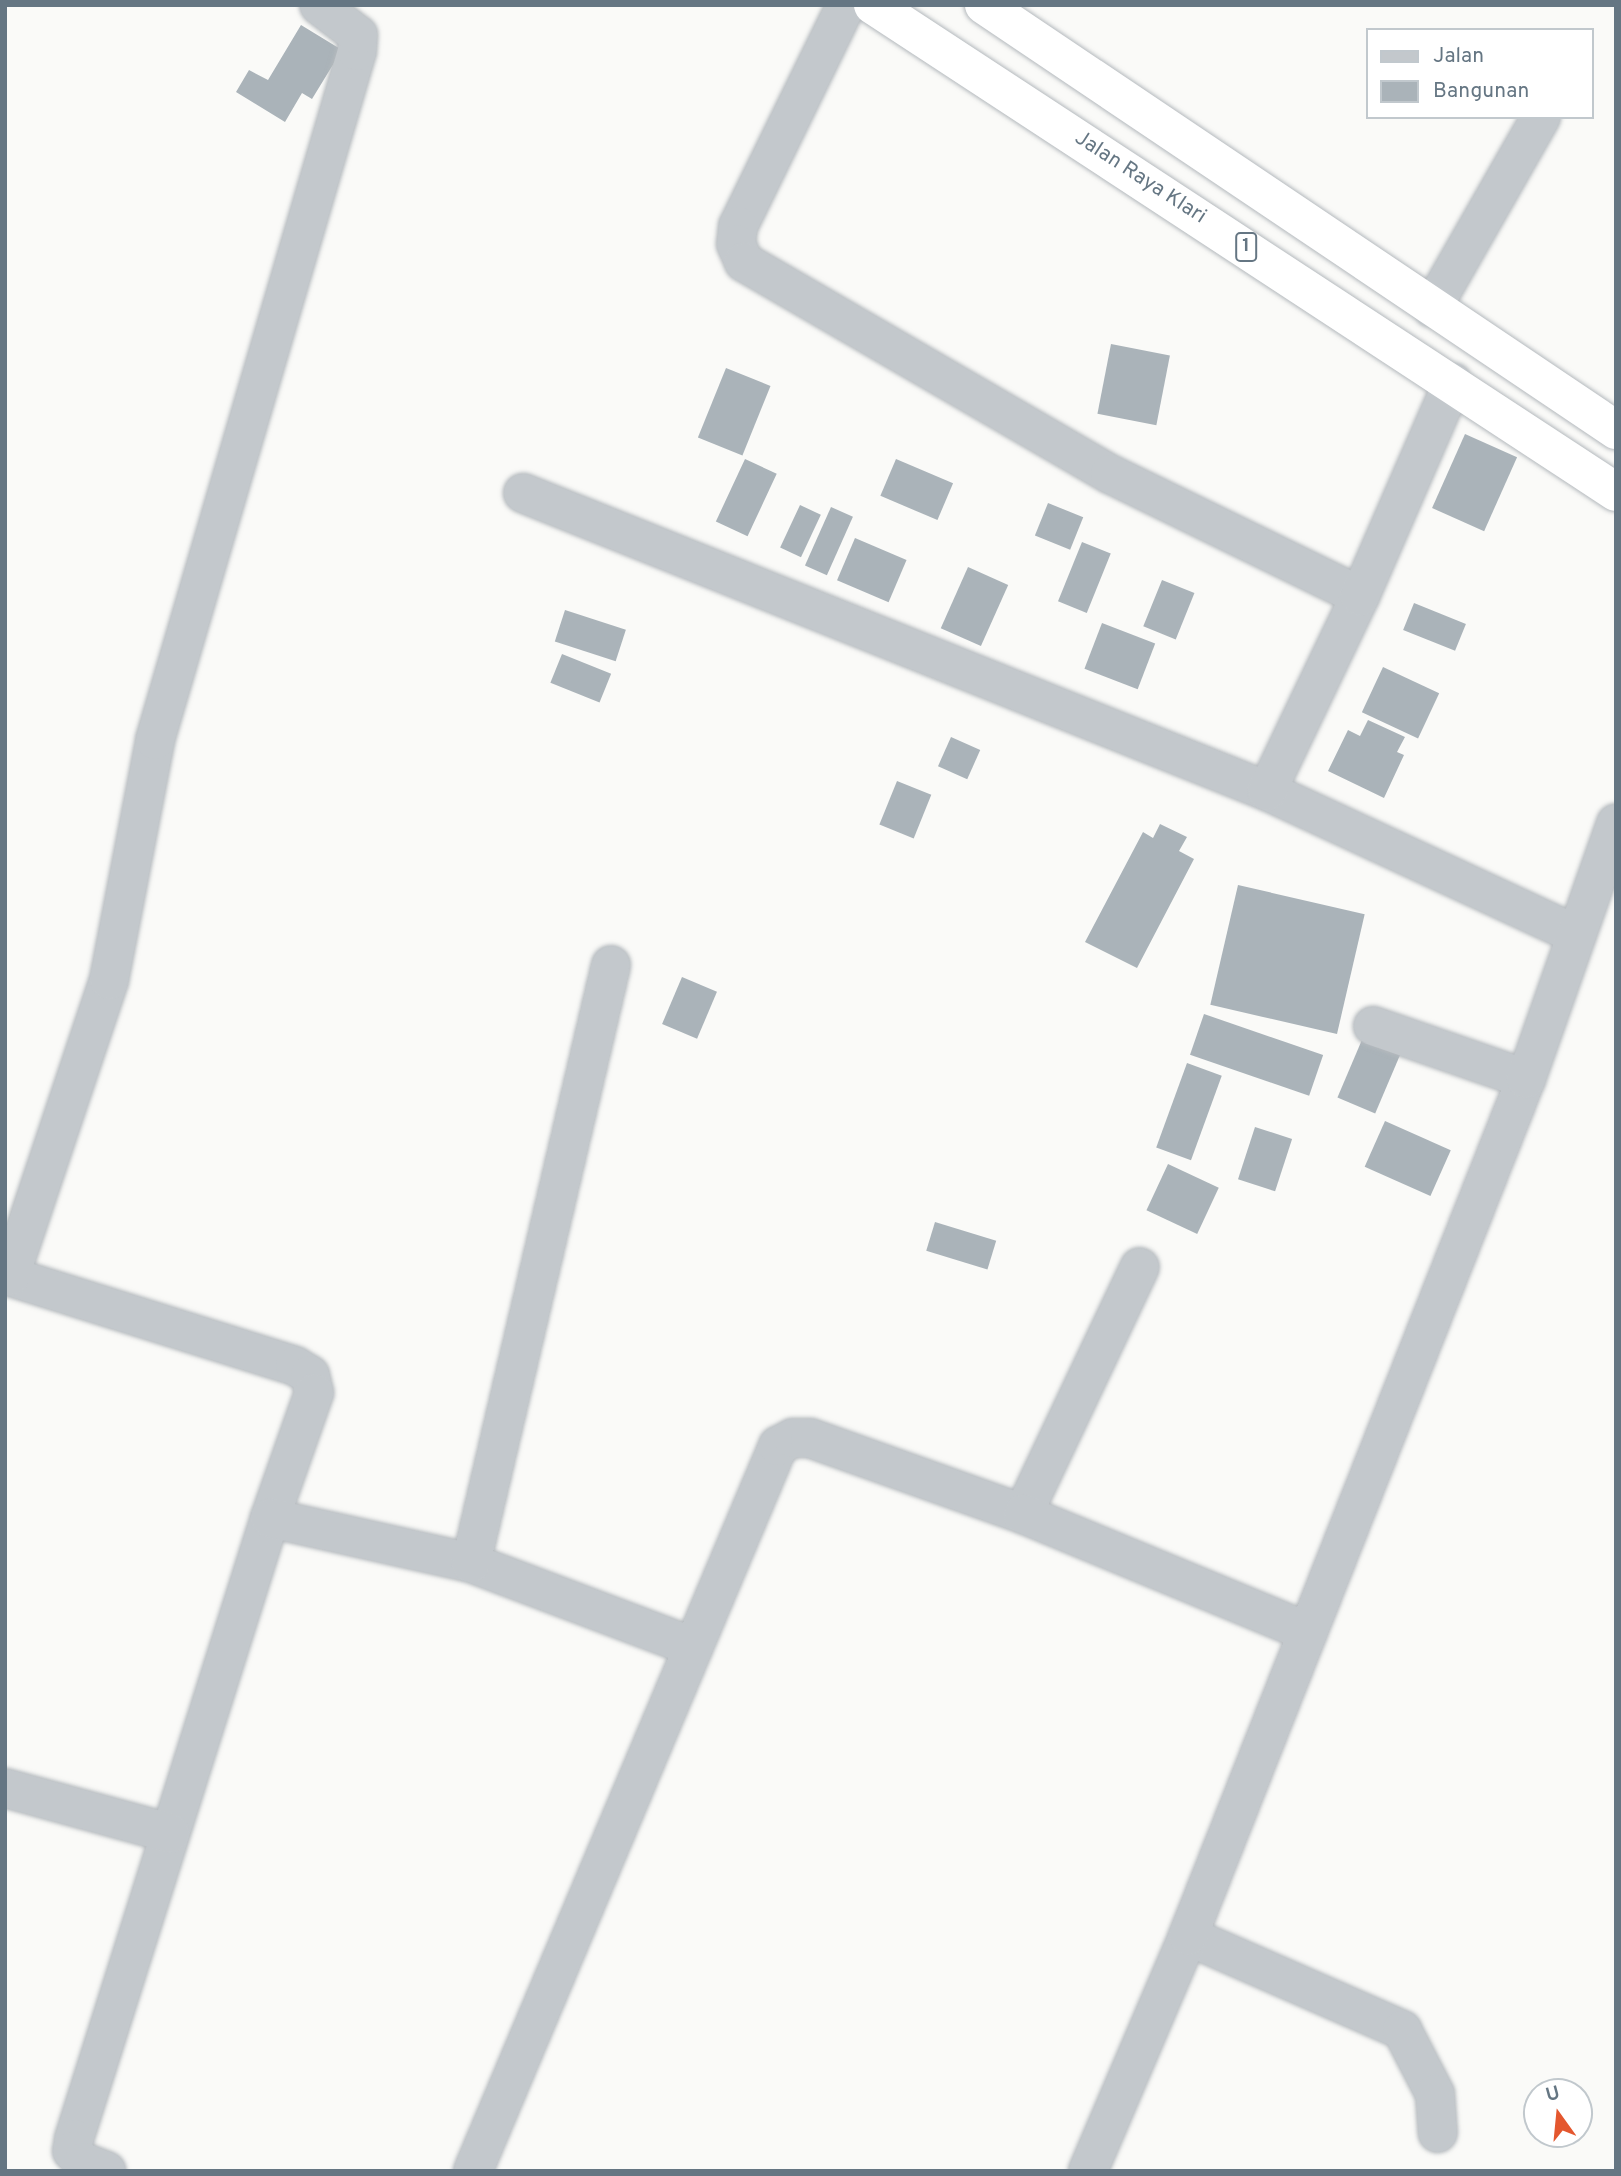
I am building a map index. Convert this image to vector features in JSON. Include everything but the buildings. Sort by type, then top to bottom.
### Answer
[{"type":"highway","name":"Jalan Raya Klari","points":[[873,5],[1453,382],[1616,492]]},
{"type":"highway","points":[[984,5],[1616,430]]},
{"type":"street","points":[[106,2171],[83,2162],[72,2151],[74,2138],[270,1518],[314,1393],[310,1375],[295,1366],[7,1275],[109,980],[155,740],[357,51],[358,35],[319,5]]},
{"type":"street","points":[[846,5],[738,226],[736,244],[744,262],[1110,474],[1360,596]]},
{"type":"street","points":[[1432,308],[1540,119]]},
{"type":"street","points":[[1267,791],[1360,596],[1453,382]]},
{"type":"street","points":[[523,493],[1267,791],[1573,933]]},
{"type":"street","points":[[1088,2171],[1188,1936],[1526,1079],[1573,933],[1616,822]]},
{"type":"street","points":[[471,1563],[611,965]]},
{"type":"street","points":[[1373,1026],[1526,1079]]},
{"type":"street","points":[[1023,1514],[1140,1267]]},
{"type":"street","points":[[473,2171],[691,1646],[778,1446],[793,1438],[810,1438],[1023,1514],[1308,1632]]},
{"type":"street","points":[[270,1518],[471,1563],[691,1646]]},
{"type":"street","points":[[5,1788],[170,1833]]},
{"type":"street","points":[[1188,1936],[1402,2029],[1435,2094],[1438,2133]]}]
